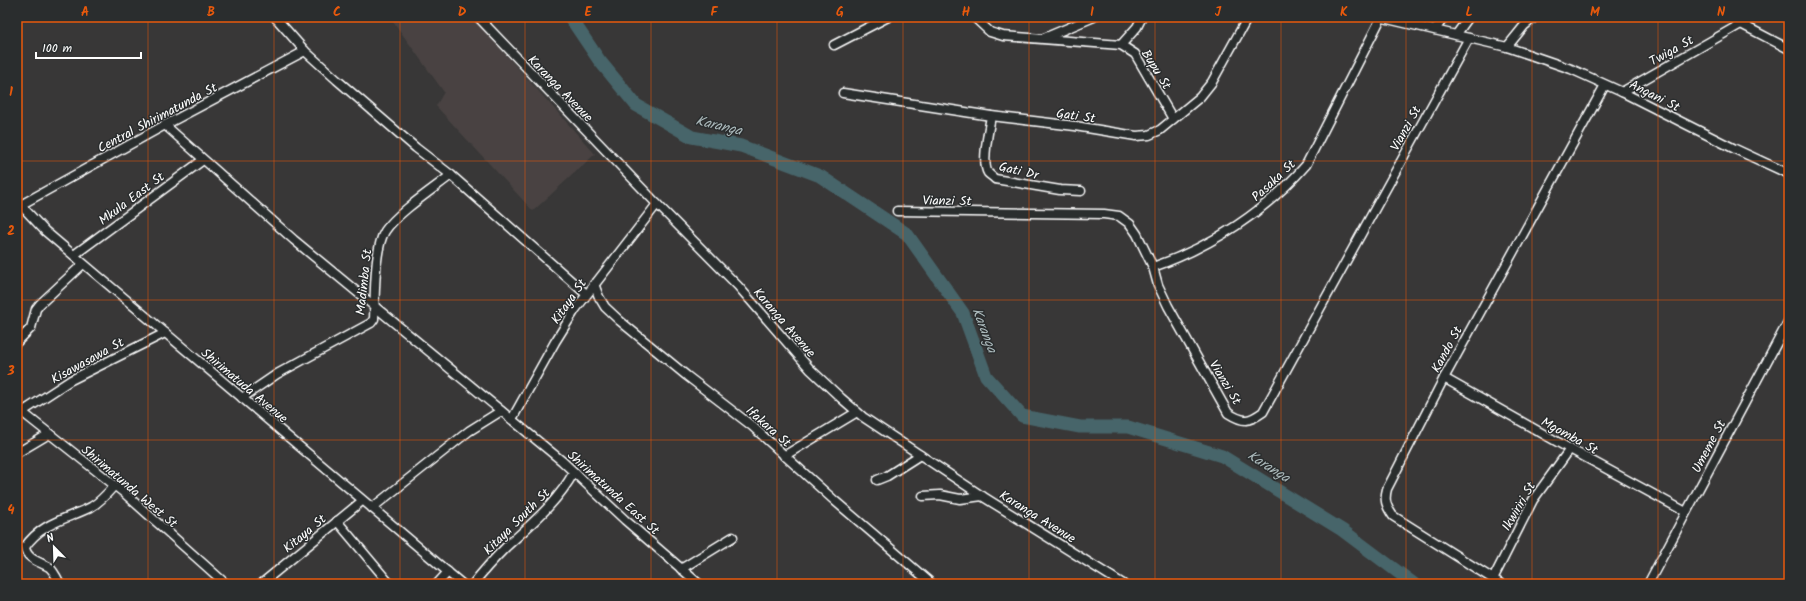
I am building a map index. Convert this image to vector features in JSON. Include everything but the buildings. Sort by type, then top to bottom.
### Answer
[{"type":"street","points":[[275,17],[305,51],[416,148],[451,175],[586,294]]},
{"type":"street","name":"Karanga Avenue","points":[[478,17],[656,204],[738,286],[810,370],[858,412],[920,455],[982,496],[1124,584]]},
{"type":"street","points":[[834,46],[888,17]]},
{"type":"street","name":"Bupu St","points":[[974,17],[990,32],[1003,36],[1122,45],[1135,54],[1173,119]]},
{"type":"street","points":[[1043,38],[1094,17]]},
{"type":"street","points":[[1122,45],[1137,27],[1142,17]]},
{"type":"street","name":"Gati St","points":[[843,93],[991,116],[1076,126],[1136,136],[1148,135],[1160,130],[1200,97],[1212,82],[1248,17]]},
{"type":"street","name":"Angani St","points":[[1380,17],[1507,47],[1571,69],[1622,92],[1735,149],[1789,174]]},
{"type":"street","name":"Pasaka St","points":[[1153,267],[1192,251],[1227,231],[1265,205],[1290,184],[1306,165],[1380,17]]},
{"type":"street","points":[[1435,30],[1444,17]]},
{"type":"street","points":[[1456,35],[1469,17]]},
{"type":"street","points":[[1507,47],[1524,26],[1535,17]]},
{"type":"street","name":"Twiga St","points":[[1622,92],[1752,17]]},
{"type":"street","points":[[1741,24],[1789,49]]},
{"type":"street","name":"Vianzi St","points":[[897,211],[1104,214],[1119,216],[1130,224],[1137,234],[1153,267],[1158,285],[1168,306],[1228,413],[1238,419],[1247,421],[1264,412],[1468,38]]},
{"type":"street","name":"Central Shirimatunda St","points":[[18,204],[305,51]]},
{"type":"street","name":"Kando St","points":[[1501,584],[1393,516],[1385,499],[1387,489],[1444,378],[1606,85]]},
{"type":"street","name":"Gati Dr","points":[[991,116],[986,154],[986,167],[988,173],[995,179],[1060,190],[1080,191]]},
{"type":"street","name":"Shirimatunda East St","points":[[165,125],[294,240],[501,412],[512,419],[574,472],[625,520],[699,584]]},
{"type":"street","name":"Mkula East St","points":[[74,255],[203,160]]},
{"type":"street","name":"Madimba St","points":[[242,398],[277,374],[371,323],[374,319],[373,306],[380,244],[384,231],[402,214],[451,175]]},
{"type":"street","name":"Shirimatuda Avenue","points":[[18,204],[45,231],[362,501],[462,584]]},
{"type":"street","name":"Kitaya St","points":[[512,419],[555,342],[586,294],[656,204]]},
{"type":"street","points":[[17,342],[31,328],[36,309],[40,304],[84,264]]},
{"type":"street","name":"Ifakara St","points":[[594,284],[605,307],[620,321],[687,376],[752,426],[784,456],[932,584]]},
{"type":"street","name":"Umeme St","points":[[1648,584],[1789,320]]},
{"type":"street","name":"Kisawasawa St","points":[[20,410],[71,380],[165,333]]},
{"type":"street","name":"Mgomba St","points":[[1444,378],[1686,512]]},
{"type":"street","name":"Shirimatunda West St","points":[[20,410],[114,486],[226,584]]},
{"type":"street","points":[[372,508],[463,436],[501,412]]},
{"type":"street","points":[[784,456],[858,412]]},
{"type":"street","points":[[17,453],[49,434]]},
{"type":"street","name":"Ikwiriri St","points":[[1493,579],[1533,500],[1570,449]]},
{"type":"street","points":[[877,480],[887,476],[920,455]]},
{"type":"street","name":"Kitaya South St","points":[[473,584],[492,562],[562,493],[574,472]]},
{"type":"street","points":[[60,584],[52,570],[36,561],[27,553],[25,547],[38,532],[55,521],[100,501],[114,486]]},
{"type":"street","points":[[923,496],[940,495],[960,499],[982,496]]},
{"type":"street","name":"Kitaya St","points":[[262,584],[362,501]]},
{"type":"street","points":[[337,521],[390,584]]},
{"type":"street","points":[[681,569],[733,537]]},
{"type":"street","points":[[437,584],[448,572]]},
{"type":"shaded area","points":[[390,17],[472,17],[595,154],[533,211],[436,106],[444,92]]},
{"type":"waterway","name":"Karanga","points":[[570,17],[599,60],[636,105],[692,137],[741,146],[820,176],[907,234],[963,313],[986,376],[1022,416],[1080,427],[1128,427],[1222,456],[1342,530],[1414,584]]}]
